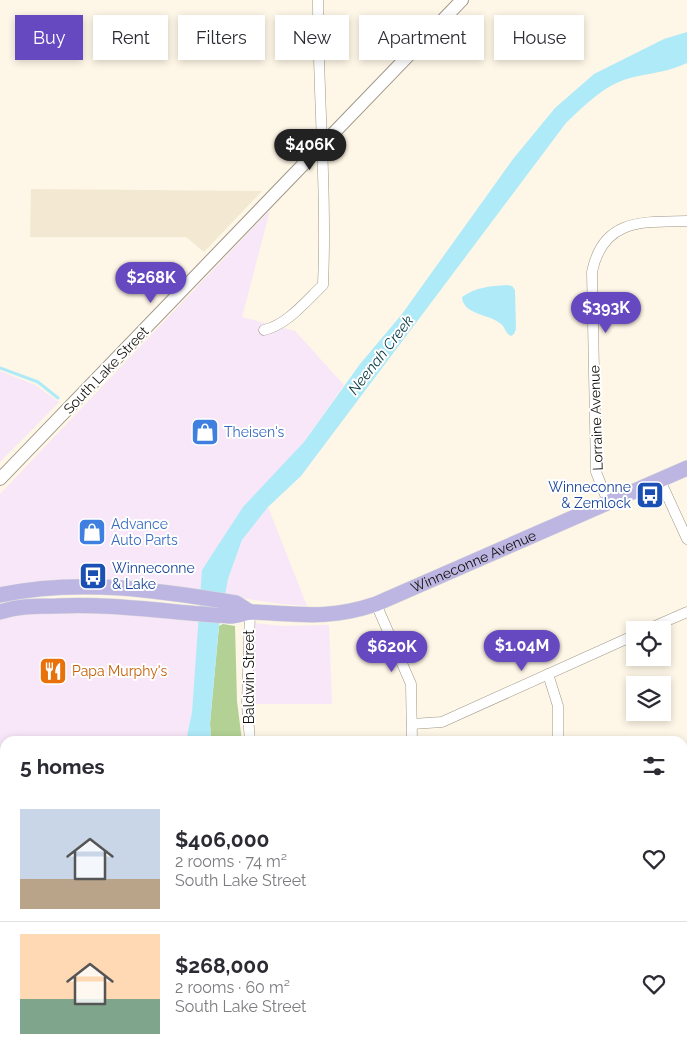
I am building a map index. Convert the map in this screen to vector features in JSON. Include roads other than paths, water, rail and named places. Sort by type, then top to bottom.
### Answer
[{"type":"main road","name":"Winneconne Avenue","points":[[0,612],[20,608],[85,604],[199,605],[223,608],[233,616],[250,612],[314,616],[335,614],[376,604],[687,468]]},
{"type":"main road","name":"Winneconne Avenue","points":[[0,595],[42,587],[72,586],[148,591],[199,605]]},
{"type":"street","points":[[264,330],[274,328],[282,322],[323,285],[324,194],[320,147],[318,0]]},
{"type":"street","name":"South Lake Street","points":[[0,479],[462,0]]},
{"type":"street","name":"Lorraine Avenue","points":[[608,502],[596,472],[592,272],[595,260],[606,240],[624,227],[646,222],[687,222]]},
{"type":"street","points":[[660,480],[687,539]]},
{"type":"street","points":[[376,604],[411,684],[412,736]]},
{"type":"street","name":"Baldwin Street","points":[[250,612],[247,695],[250,736]]},
{"type":"street","points":[[666,621],[687,612]]},
{"type":"street","points":[[412,724],[442,722],[626,639]]},
{"type":"street","points":[[548,674],[558,706],[558,736]]},
{"type":"water","name":"Neenah Creek","points":[[687,32],[687,63],[621,81],[595,97],[566,123],[301,476],[268,507],[242,540],[228,579],[219,626],[210,723],[211,736],[187,736],[192,712],[202,570],[243,507],[304,442],[360,364],[402,314],[513,159],[555,108],[594,74],[664,39]]},
{"type":"water","points":[[512,286],[515,290],[516,329],[511,336],[496,321],[472,311],[464,303],[462,297],[478,289]]},
{"type":"waterway","points":[[0,368],[38,382],[58,398]]},
{"type":"place","name":"Theisen's","points":[[205,432]]},
{"type":"place","name":"Winneconne & Zemlock","points":[[650,495]]},
{"type":"place","name":"Advance Auto Parts","points":[[92,532]]},
{"type":"place","name":"Winneconne & Lake","points":[[93,576]]},
{"type":"place","name":"Papa Murphy's","points":[[53,671]]}]
